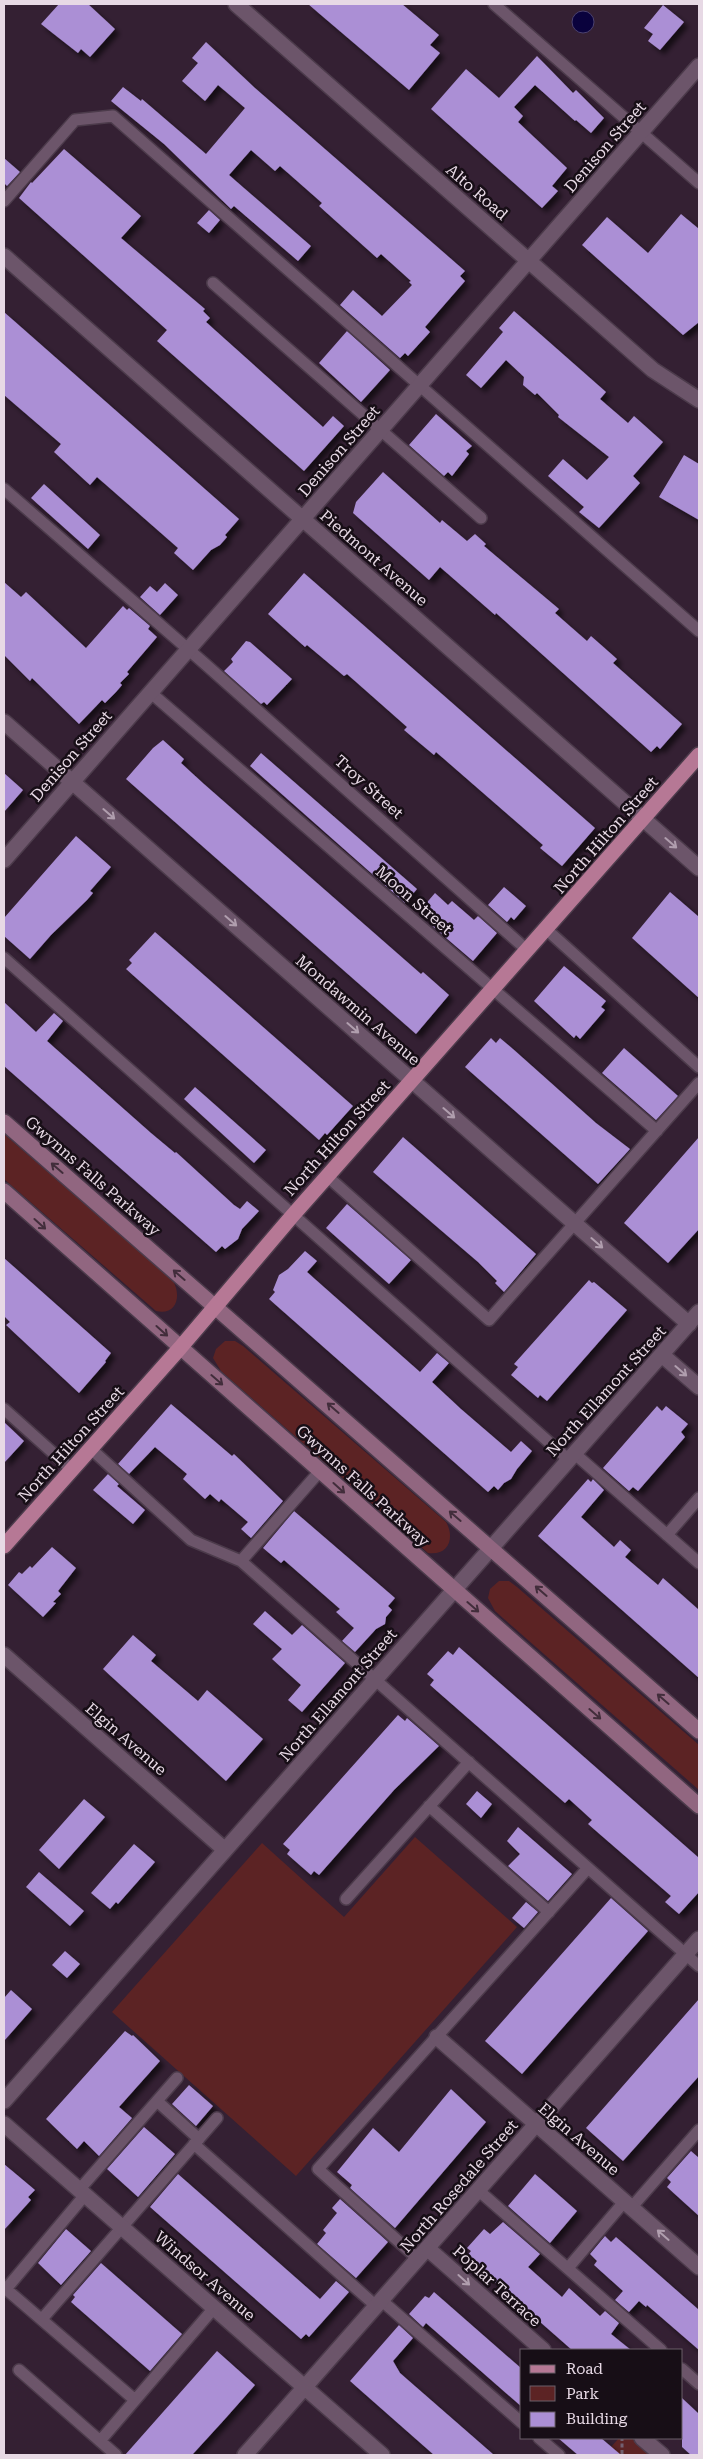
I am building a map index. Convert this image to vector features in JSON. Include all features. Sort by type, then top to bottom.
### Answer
[{"type":"main road","name":"North Hilton Street","points":[[4,1546],[180,1348],[327,1176],[699,755]]},
{"type":"main road","name":"Gwynns Falls Parkway","points":[[4,1122],[699,1731]]},
{"type":"main road","name":"Gwynns Falls Parkway","points":[[4,1191],[699,1806]]},
{"type":"street","name":"Alto Road","points":[[236,4],[653,370],[699,400]]},
{"type":"street","name":"Denison Street","points":[[4,860],[699,66]]},
{"type":"street","name":"Piedmont Avenue","points":[[4,256],[699,868]]},
{"type":"street","name":"Mondawmin Avenue","points":[[4,722],[689,1324]]},
{"type":"street","name":"North Ellamont Street","points":[[4,2101],[699,1312]]},
{"type":"street","points":[[662,1355],[699,1387]]},
{"type":"street","name":"Elgin Avenue","points":[[4,1655],[225,1850]]},
{"type":"street","name":"North Rosedale Street","points":[[245,2455],[699,1939]]},
{"type":"street","name":"Elgin Avenue","points":[[436,2037],[699,2268]]},
{"type":"street","name":"Windsor Avenue","points":[[4,2124],[382,2455]]},
{"type":"street","name":"Poplar Terrace","points":[[423,2253],[542,2349]]},
{"type":"street","points":[[643,2439],[662,2455]]},
{"type":"lane","points":[[494,4],[699,183]]},
{"type":"lane","points":[[4,201],[75,120],[113,116],[699,631]]},
{"type":"lane","points":[[213,283],[481,518]]},
{"type":"lane","name":"Troy Street","points":[[4,489],[188,649],[527,950]]},
{"type":"lane","name":"Moon Street","points":[[150,692],[657,1130]]},
{"type":"lane","points":[[546,929],[699,1067]]},
{"type":"lane","points":[[4,958],[293,1215],[571,1456],[699,1563]]},
{"type":"lane","points":[[327,1176],[489,1320],[699,1083]]},
{"type":"lane","points":[[4,1410],[71,1469]]},
{"type":"lane","points":[[90,1448],[190,1540],[240,1561],[699,1966]]},
{"type":"lane","points":[[240,1561],[320,1471]]},
{"type":"lane","points":[[667,1535],[699,1498]]},
{"type":"lane","points":[[346,1899],[469,1762]]},
{"type":"lane","points":[[429,1806],[549,1912]]},
{"type":"lane","points":[[423,2253],[318,2169],[588,1868]]},
{"type":"lane","points":[[135,2400],[6,2288],[177,2078]]},
{"type":"lane","points":[[157,2101],[197,2141],[379,2303],[520,2421]]},
{"type":"lane","points":[[42,2320],[121,2227],[218,2118]]},
{"type":"lane","points":[[568,2268],[699,2130]]},
{"type":"lane","points":[[478,2190],[660,2349]]},
{"type":"lane","points":[[100,2441],[214,2308]]},
{"type":"lane","points":[[683,2369],[699,2384]]},
{"type":"lane","points":[[19,2370],[116,2455]]},
{"type":"lane","points":[[540,2439],[559,2455]]},
{"type":"path","points":[[622,2439],[622,2454]]},
{"type":"green space","points":[[4,1134],[173,1281],[176,1287],[177,1298],[173,1308],[163,1312],[156,1311],[4,1179]]},
{"type":"green space","points":[[225,1341],[235,1341],[243,1346],[446,1522],[449,1528],[450,1539],[445,1548],[441,1552],[428,1553],[221,1371],[213,1358],[216,1349]]},
{"type":"green space","points":[[499,1581],[509,1581],[517,1587],[699,1745],[699,1790],[495,1611],[488,1598],[490,1589]]},
{"type":"green space","points":[[415,1837],[517,1927],[296,2176],[112,2012],[262,1843],[344,1917]]},
{"type":"green space","points":[[618,2439],[632,2439],[651,2455],[604,2455]]},
{"type":"shaded area","points":[[583,11],[591,14],[594,22],[591,30],[583,33],[575,30],[572,22],[575,14]]},
{"type":"building","points":[[59,4],[88,4],[115,29],[90,57],[81,49],[78,53],[41,24]]},
{"type":"building","points":[[308,4],[402,4],[439,35],[430,45],[440,53],[409,90]]},
{"type":"building","points":[[663,5],[684,22],[660,50],[648,41],[653,34],[644,28]]},
{"type":"building","points":[[206,42],[255,88],[465,271],[460,276],[465,281],[425,327],[430,332],[408,356],[405,353],[400,358],[340,305],[353,290],[382,316],[412,285],[409,282],[411,281],[381,254],[377,258],[319,206],[322,203],[280,166],[275,171],[251,150],[229,175],[311,246],[298,261],[234,206],[231,209],[164,144],[111,101],[123,87],[141,101],[142,99],[206,154],[245,108],[218,85],[205,101],[182,81],[198,63],[192,58]]},
{"type":"building","points":[[537,56],[573,93],[576,90],[604,118],[591,133],[535,85],[514,107],[523,116],[518,122],[567,168],[552,186],[558,191],[542,208],[431,109],[466,69],[499,98]]},
{"type":"building","points":[[64,149],[141,216],[121,238],[205,309],[203,311],[210,318],[206,322],[323,427],[333,416],[344,426],[304,471],[157,341],[167,330],[19,198],[31,182]]},
{"type":"building","points":[[4,158],[20,172],[7,186],[4,183]]},
{"type":"building","points":[[209,210],[220,220],[209,233],[197,223]]},
{"type":"building","points":[[681,214],[699,229],[699,322],[683,335],[582,245],[607,217],[648,253]]},
{"type":"building","points":[[514,311],[606,392],[600,399],[628,423],[634,416],[663,442],[633,476],[640,483],[599,528],[579,512],[584,507],[548,476],[563,459],[587,480],[609,457],[558,417],[559,415],[537,393],[535,395],[523,385],[524,377],[506,360],[481,388],[466,375],[503,332],[499,328]]},
{"type":"building","points":[[4,312],[239,519],[225,535],[227,537],[220,545],[211,550],[193,570],[174,553],[178,548],[97,477],[90,485],[54,452],[61,444],[4,395]]},
{"type":"building","points":[[347,331],[390,370],[361,402],[319,363]]},
{"type":"building","points":[[436,414],[472,446],[466,451],[469,454],[452,476],[448,472],[444,476],[409,445]]},
{"type":"building","points":[[684,455],[699,464],[699,520],[659,497]]},
{"type":"building","points":[[383,472],[440,523],[442,520],[467,541],[475,534],[486,544],[484,546],[559,609],[555,613],[587,641],[591,636],[617,659],[613,663],[682,724],[660,749],[657,746],[651,752],[496,613],[495,615],[440,567],[429,580],[353,513],[356,502]]},
{"type":"building","points":[[44,484],[100,535],[88,549],[31,498]]},
{"type":"building","points":[[304,573],[595,828],[562,866],[540,848],[543,845],[436,752],[434,755],[404,730],[407,727],[347,674],[344,676],[307,645],[305,647],[268,614]]},
{"type":"building","points":[[4,582],[21,597],[26,592],[86,648],[123,606],[127,610],[129,608],[150,626],[148,629],[157,637],[127,672],[129,674],[120,683],[122,685],[116,692],[105,703],[102,700],[79,724],[32,678],[30,681],[4,655]]},
{"type":"building","points":[[165,583],[178,595],[160,615],[140,597],[150,586],[157,592]]},
{"type":"building","points":[[246,641],[250,642],[292,679],[267,705],[264,702],[261,704],[224,671],[233,662],[231,659]]},
{"type":"building","points":[[163,740],[184,759],[181,763],[204,784],[421,974],[423,972],[449,995],[416,1034],[126,779],[153,748]]},
{"type":"building","points":[[261,753],[417,889],[405,903],[250,766]]},
{"type":"building","points":[[4,773],[23,790],[4,812]]},
{"type":"building","points":[[76,836],[111,867],[90,891],[93,893],[87,900],[51,935],[30,959],[4,936],[4,918]]},
{"type":"building","points":[[504,887],[526,906],[514,920],[511,917],[507,922],[488,905]]},
{"type":"building","points":[[670,892],[699,917],[699,998],[632,938]]},
{"type":"building","points":[[435,893],[448,905],[452,901],[474,920],[478,916],[497,933],[473,961],[431,925],[437,918],[423,907]]},
{"type":"building","points":[[155,932],[353,1106],[327,1135],[325,1133],[319,1140],[126,969],[132,963],[129,960]]},
{"type":"building","points":[[564,966],[606,1001],[601,1007],[605,1010],[580,1039],[576,1035],[574,1038],[534,1001]]},
{"type":"building","points":[[4,1002],[36,1032],[54,1013],[63,1021],[47,1041],[151,1133],[176,1152],[234,1205],[240,1209],[247,1201],[259,1211],[242,1229],[238,1239],[225,1249],[222,1246],[216,1252],[4,1066]]},
{"type":"building","points":[[491,1038],[496,1043],[500,1038],[596,1123],[630,1149],[598,1184],[465,1067]]},
{"type":"building","points":[[624,1048],[678,1096],[656,1120],[602,1073]]},
{"type":"building","points":[[195,1087],[266,1150],[254,1163],[184,1099]]},
{"type":"building","points":[[403,1137],[536,1254],[504,1292],[495,1283],[497,1281],[478,1262],[373,1172]]},
{"type":"building","points":[[699,1137],[699,1229],[668,1263],[624,1223]]},
{"type":"building","points":[[347,1204],[411,1260],[389,1284],[326,1228]]},
{"type":"building","points":[[305,1251],[317,1261],[307,1272],[420,1372],[437,1353],[449,1363],[432,1382],[461,1409],[511,1452],[521,1441],[532,1451],[511,1479],[498,1490],[494,1486],[488,1492],[269,1299],[275,1292],[273,1290],[279,1275],[288,1269]]},
{"type":"building","points":[[4,1258],[111,1353],[106,1362],[79,1393],[6,1325],[10,1322],[4,1316]]},
{"type":"building","points":[[589,1280],[592,1283],[594,1282],[627,1310],[547,1401],[540,1395],[538,1398],[511,1375],[518,1367],[514,1364]]},
{"type":"building","points":[[171,1404],[232,1456],[234,1454],[283,1501],[251,1538],[241,1529],[248,1522],[221,1499],[219,1502],[210,1494],[205,1499],[183,1479],[187,1474],[155,1447],[129,1474],[118,1464]]},
{"type":"building","points":[[657,1406],[662,1411],[666,1406],[688,1424],[681,1432],[685,1437],[638,1491],[633,1487],[629,1491],[603,1468]]},
{"type":"building","points":[[4,1422],[24,1441],[4,1463]]},
{"type":"building","points":[[108,1474],[119,1484],[117,1486],[145,1510],[133,1524],[93,1490]]},
{"type":"building","points":[[588,1479],[591,1482],[593,1479],[604,1490],[581,1517],[614,1547],[620,1540],[631,1550],[625,1557],[658,1585],[663,1578],[699,1610],[699,1678],[538,1536]]},
{"type":"building","points":[[294,1511],[395,1598],[388,1606],[392,1610],[386,1617],[385,1624],[376,1629],[355,1652],[342,1641],[354,1628],[336,1612],[340,1609],[284,1560],[281,1563],[263,1548]]},
{"type":"building","points":[[52,1547],[76,1568],[58,1591],[61,1594],[53,1602],[56,1603],[43,1617],[8,1585],[19,1572],[22,1574],[30,1566],[32,1568]]},
{"type":"building","points":[[265,1611],[292,1635],[302,1625],[345,1663],[302,1712],[288,1700],[301,1685],[272,1659],[282,1649],[253,1624]]},
{"type":"building","points":[[133,1635],[156,1655],[151,1661],[198,1701],[207,1690],[263,1739],[226,1781],[103,1669]]},
{"type":"building","points":[[459,1647],[699,1858],[699,1892],[679,1914],[665,1902],[671,1896],[588,1824],[592,1820],[569,1799],[565,1803],[430,1685],[434,1680],[427,1674],[448,1651],[453,1655]]},
{"type":"building","points":[[398,1715],[405,1721],[407,1718],[439,1746],[394,1790],[319,1875],[314,1871],[311,1875],[287,1854],[290,1850],[283,1844]]},
{"type":"building","points":[[477,1791],[492,1804],[481,1818],[466,1804]]},
{"type":"building","points":[[84,1799],[105,1817],[59,1869],[39,1850]]},
{"type":"building","points":[[518,1827],[572,1874],[548,1901],[508,1866],[520,1854],[507,1841]]},
{"type":"building","points":[[134,1844],[155,1862],[118,1904],[116,1902],[110,1909],[91,1893]]},
{"type":"building","points":[[39,1872],[84,1911],[70,1926],[26,1887]]},
{"type":"building","points":[[611,1898],[648,1931],[522,2074],[485,2041]]},
{"type":"building","points":[[526,1902],[538,1912],[524,1928],[512,1918]]},
{"type":"building","points":[[65,1951],[80,1964],[67,1978],[52,1965]]},
{"type":"building","points":[[11,1990],[32,2009],[4,2041],[4,1998]]},
{"type":"building","points":[[699,1999],[699,2076],[623,2161],[586,2128]]},
{"type":"building","points":[[125,2031],[133,2035],[160,2061],[119,2107],[132,2118],[99,2156],[84,2141],[77,2149],[46,2119]]},
{"type":"building","points":[[189,2085],[213,2106],[196,2126],[172,2104]]},
{"type":"building","points":[[451,2089],[486,2122],[395,2228],[350,2188],[352,2185],[337,2172],[373,2128],[399,2152]]},
{"type":"building","points":[[144,2127],[175,2154],[138,2197],[107,2169]]},
{"type":"building","points":[[691,2151],[699,2158],[699,2216],[667,2187],[671,2182],[667,2178]]},
{"type":"building","points":[[4,2164],[35,2190],[28,2197],[31,2200],[4,2230]]},
{"type":"building","points":[[178,2174],[320,2299],[336,2281],[349,2292],[309,2337],[306,2334],[301,2339],[150,2207]]},
{"type":"building","points":[[535,2174],[577,2211],[550,2243],[508,2206]]},
{"type":"building","points":[[340,2199],[388,2242],[356,2278],[317,2244],[326,2233],[323,2230],[337,2213],[332,2208]]},
{"type":"building","points":[[503,2222],[540,2254],[528,2267],[562,2297],[569,2288],[600,2316],[605,2311],[619,2323],[611,2334],[630,2349],[571,2349],[466,2257],[471,2251],[467,2248],[484,2229],[490,2234]]},
{"type":"building","points":[[66,2229],[91,2251],[61,2285],[38,2263]]},
{"type":"building","points":[[605,2236],[611,2242],[616,2237],[699,2310],[699,2350],[647,2305],[646,2307],[639,2301],[629,2312],[615,2300],[623,2291],[594,2265],[597,2261],[590,2254]]},
{"type":"building","points":[[101,2263],[182,2334],[150,2371],[71,2302],[75,2297],[73,2295]]},
{"type":"building","points":[[434,2292],[520,2367],[520,2405],[426,2323],[423,2327],[409,2314],[425,2296],[429,2298]]},
{"type":"building","points":[[399,2325],[413,2338],[393,2361],[400,2373],[494,2455],[434,2455],[350,2381]]},
{"type":"building","points":[[217,2351],[255,2385],[192,2455],[125,2455]]},
{"type":"building","points":[[683,2399],[699,2414],[699,2455],[691,2455],[682,2447]]},
{"type":"building","points":[[559,2439],[602,2439],[621,2455],[578,2455]]}]
